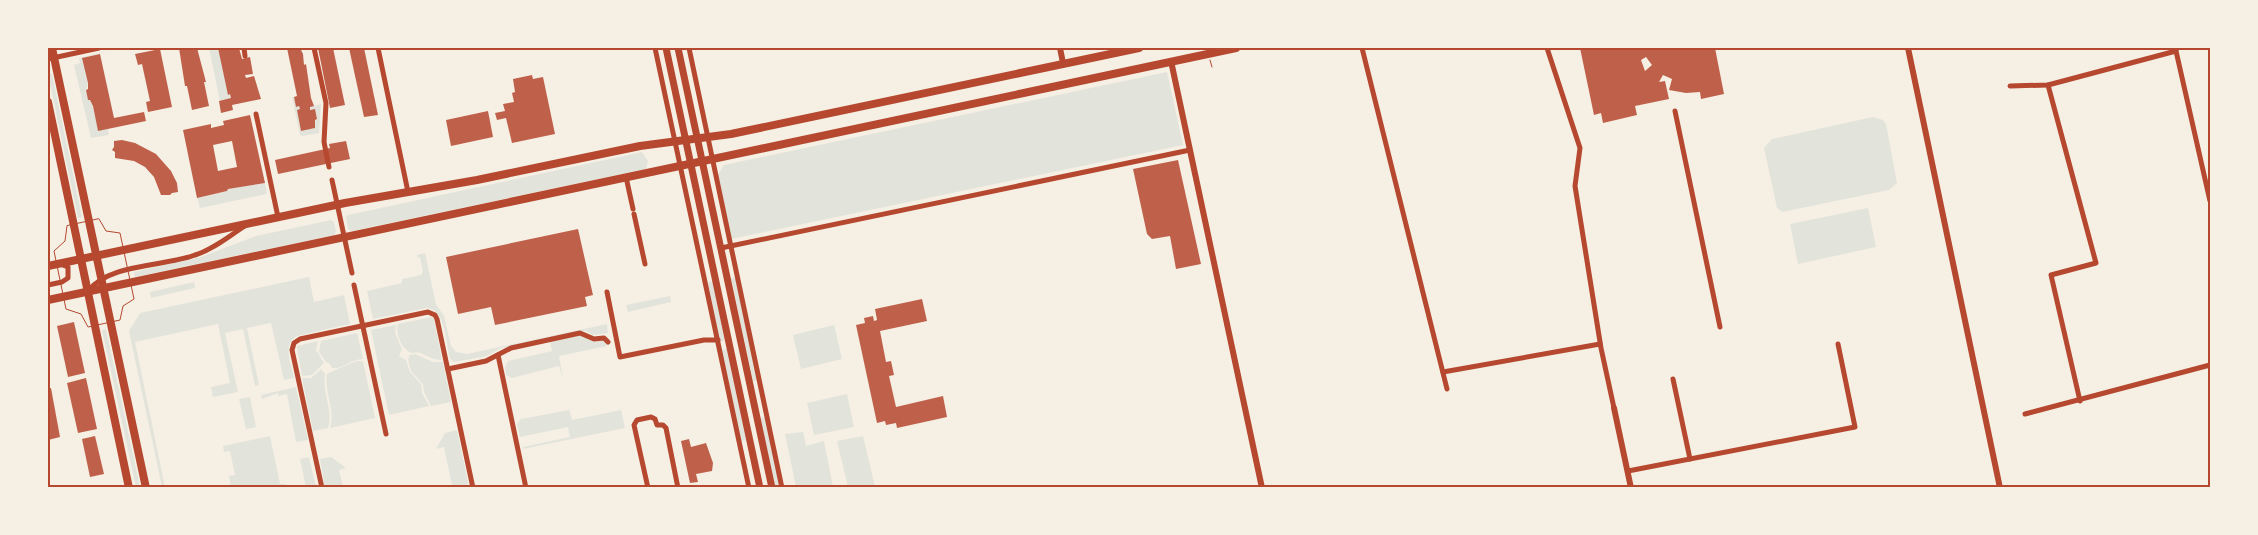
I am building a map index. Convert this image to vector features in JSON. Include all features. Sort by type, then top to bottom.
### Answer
[{"type":"main road","points":[[52,48],[51,58],[97,255],[146,488]]},
{"type":"main road","points":[[666,48],[760,488]]},
{"type":"main road","points":[[678,48],[772,488]]},
{"type":"main road","points":[[48,266],[337,204],[477,180],[640,146],[708,137],[1139,48]]},
{"type":"main road","points":[[48,300],[1236,48]]},
{"type":"main road","points":[[48,102],[130,488]]},
{"type":"street","points":[[51,58],[100,48]]},
{"type":"street","points":[[244,48],[245,56]]},
{"type":"street","points":[[314,48],[326,103],[324,142],[329,167]]},
{"type":"street","points":[[378,48],[408,192]]},
{"type":"street","points":[[656,48],[749,488]]},
{"type":"street","points":[[689,48],[782,488]]},
{"type":"street","points":[[1060,48],[1063,63]]},
{"type":"street","points":[[1362,48],[1447,389]]},
{"type":"street","points":[[1547,48],[1580,148],[1575,186],[1600,344],[1631,488]]},
{"type":"street","points":[[1908,48],[2000,488]]},
{"type":"street","points":[[2010,86],[2048,85],[2176,49],[2210,201]]},
{"type":"street","points":[[1171,61],[1262,488]]},
{"type":"street","points":[[2048,85],[2096,263],[2051,275],[2080,401]]},
{"type":"street","points":[[1675,111],[1720,327]]},
{"type":"street","points":[[256,114],[278,217]]},
{"type":"street","points":[[721,248],[1190,150]]},
{"type":"street","points":[[626,177],[645,264]]},
{"type":"street","points":[[332,180],[352,273]]},
{"type":"street","points":[[88,291],[102,279],[117,273],[197,255],[255,222]]},
{"type":"street","points":[[48,285],[62,282],[68,278],[68,267],[58,264]]},
{"type":"street","points":[[354,285],[386,434]]},
{"type":"street","points":[[607,292],[620,357],[704,340],[718,340]]},
{"type":"street","points":[[322,488],[292,346],[298,339],[426,312],[433,313],[437,320],[473,488]]},
{"type":"street","points":[[448,369],[486,361],[511,348],[580,333],[594,339],[604,338],[608,342]]},
{"type":"street","points":[[1443,372],[1600,344]]},
{"type":"street","points":[[1628,471],[1855,427],[1838,344]]},
{"type":"street","points":[[498,355],[526,488]]},
{"type":"street","points":[[2025,414],[2210,366]]},
{"type":"street","points":[[1673,379],[1690,459]]},
{"type":"street","points":[[648,488],[634,425],[637,420],[651,417],[655,419],[658,425],[663,425],[666,428],[678,488]]},
{"type":"shaded area","points":[[209,48],[218,48],[228,94],[230,94],[231,98],[220,101]]},
{"type":"shaded area","points":[[113,50],[83,58],[88,83],[86,90],[93,106],[98,130],[108,129],[109,135],[91,138],[74,65],[80,63],[79,58]]},
{"type":"shaded area","points":[[1167,72],[1183,145],[731,239],[717,176],[724,165]]},
{"type":"shaded area","points":[[48,74],[52,74],[82,217],[78,218]]},
{"type":"shaded area","points":[[292,97],[294,97],[296,106],[299,106],[300,109],[297,110],[301,131],[315,128],[315,120],[317,119],[315,109],[311,110],[310,107],[321,104],[319,133],[300,135]]},
{"type":"shaded area","points":[[1873,117],[1883,120],[1886,124],[1897,183],[1889,190],[1782,212],[1777,208],[1764,148],[1772,139]]},
{"type":"shaded area","points":[[642,152],[648,161],[646,169],[352,231],[348,229],[346,217],[348,215]]},
{"type":"shaded area","points":[[265,183],[267,194],[200,208],[197,198],[227,191],[228,189]]},
{"type":"shaded area","points":[[1868,208],[1876,247],[1798,264],[1790,224]]},
{"type":"shaded area","points":[[331,220],[334,222],[336,232],[334,235],[135,277],[134,272],[201,257],[256,236]]},
{"type":"shaded area","points":[[425,253],[436,304],[444,316],[451,346],[456,352],[467,354],[607,324],[608,333],[593,335],[586,331],[580,331],[501,348],[487,356],[454,362],[450,359],[442,321],[433,310],[427,308],[373,319],[367,291],[402,283],[402,279],[421,275],[423,272],[420,257],[418,258],[417,255]]},
{"type":"shaded area","points":[[309,277],[314,302],[344,295],[350,324],[297,336],[292,340],[289,355],[294,378],[284,380],[271,323],[247,328],[259,385],[255,386],[243,329],[225,333],[238,392],[213,397],[211,387],[230,383],[218,324],[135,342],[165,487],[162,487],[129,331],[140,313]]},
{"type":"shaded area","points":[[736,277],[758,380],[753,381],[731,278]]},
{"type":"shaded area","points":[[713,281],[725,340],[720,342],[707,283]]},
{"type":"shaded area","points":[[194,282],[195,288],[151,298],[150,292]]},
{"type":"shaded area","points":[[670,296],[671,302],[628,312],[626,305]]},
{"type":"shaded area","points":[[432,317],[442,360],[408,351],[398,337],[398,324]]},
{"type":"shaded area","points":[[396,325],[395,333],[402,349],[399,356],[406,360],[410,372],[421,384],[422,393],[429,406],[389,415],[371,330]]},
{"type":"shaded area","points":[[834,325],[842,359],[801,369],[793,335]]},
{"type":"shaded area","points":[[106,329],[140,487],[136,487],[102,330]]},
{"type":"shaded area","points":[[357,333],[363,359],[332,368],[319,352],[321,341]]},
{"type":"shaded area","points":[[580,335],[594,342],[606,340],[607,346],[559,356],[563,379],[559,366],[512,378],[506,375],[505,367],[508,361],[552,351],[550,342]]},
{"type":"shaded area","points":[[318,341],[316,350],[324,363],[312,375],[302,376],[297,346]]},
{"type":"shaded area","points":[[727,349],[746,440],[741,441],[722,350]]},
{"type":"shaded area","points":[[415,354],[433,362],[443,362],[451,402],[431,406],[424,392],[423,384],[411,371],[408,359],[410,355]]},
{"type":"shaded area","points":[[356,361],[363,361],[375,418],[330,428],[332,415],[327,388],[327,374]]},
{"type":"shaded area","points":[[321,369],[325,374],[325,388],[330,415],[328,428],[313,431],[302,378],[311,378]]},
{"type":"shaded area","points":[[296,387],[308,440],[296,442],[287,394],[278,396],[278,393],[262,399],[261,395]]},
{"type":"shaded area","points":[[847,394],[854,427],[814,435],[807,403]]},
{"type":"shaded area","points":[[250,397],[256,427],[246,429],[239,399]]},
{"type":"shaded area","points":[[566,398],[572,420],[621,410],[625,428],[523,449],[523,447],[570,437],[568,427],[520,437],[517,424],[521,419],[569,410]]},
{"type":"shaded area","points":[[765,417],[781,487],[775,487],[760,418]]},
{"type":"shaded area","points":[[457,430],[469,487],[441,487],[452,485],[444,447],[436,449],[445,433]]},
{"type":"shaded area","points":[[803,432],[806,446],[824,441],[833,487],[796,487],[785,434]]},
{"type":"shaded area","points":[[270,436],[280,484],[285,484],[286,487],[231,487],[229,476],[235,475],[230,451],[224,452],[223,446]]},
{"type":"shaded area","points":[[863,436],[875,487],[848,487],[837,441]]},
{"type":"shaded area","points":[[309,457],[316,487],[306,487],[300,459]]},
{"type":"shaded area","points":[[331,457],[346,468],[339,470],[343,487],[325,487],[320,459]]},
{"type":"building","points":[[179,48],[197,48],[206,82],[204,82],[209,106],[192,110],[187,86],[185,86]]},
{"type":"building","points":[[218,48],[239,48],[242,59],[250,57],[253,74],[245,75],[246,78],[254,76],[261,99],[232,105],[233,110],[221,113],[219,101],[231,98],[230,94],[228,95]]},
{"type":"building","points":[[287,48],[300,48],[303,54],[314,106],[310,107],[310,110],[315,109],[317,119],[315,120],[315,128],[301,131],[297,110],[300,109],[299,106],[296,107],[294,97],[297,96]]},
{"type":"building","points":[[318,48],[333,48],[345,105],[330,108]]},
{"type":"building","points":[[349,48],[364,48],[378,115],[364,117]]},
{"type":"building","points":[[1580,48],[1715,48],[1724,94],[1701,99],[1700,92],[1686,93],[1669,90],[1672,79],[1663,75],[1659,82],[1665,81],[1669,99],[1635,106],[1637,115],[1603,123],[1601,113],[1594,115]],"holes":[[[1646,57],[1652,65],[1645,71],[1641,60]]]},
{"type":"building","points":[[160,49],[172,107],[148,112],[146,102],[150,101],[142,64],[138,65],[135,54]]},
{"type":"building","points":[[100,54],[114,118],[144,112],[146,121],[98,131],[93,106],[90,100],[88,100],[86,90],[88,89],[88,83],[82,58]]},
{"type":"building","points":[[532,75],[533,79],[543,77],[555,134],[512,143],[506,118],[497,120],[495,113],[505,111],[503,104],[514,102],[512,93],[515,92],[513,79]]},
{"type":"building","points":[[488,111],[493,137],[451,146],[446,120]]},
{"type":"building","points":[[250,115],[265,183],[228,189],[227,191],[197,198],[183,130],[211,124],[211,128],[224,125],[223,121]],"holes":[[[232,141],[237,167],[218,171],[213,145]]]},
{"type":"building","points":[[122,140],[135,143],[156,154],[171,171],[177,183],[178,192],[170,195],[161,195],[154,177],[145,167],[134,161],[115,158],[115,152],[112,150],[114,141]]},
{"type":"building","points":[[346,141],[350,159],[278,174],[275,160],[330,148],[329,144]]},
{"type":"building","points":[[1178,160],[1201,264],[1176,269],[1170,236],[1152,239],[1147,234],[1133,169]]},
{"type":"building","points":[[578,229],[593,295],[585,297],[587,306],[495,325],[491,307],[458,314],[446,257]]},
{"type":"building","points":[[922,299],[927,321],[880,331],[886,362],[891,361],[894,375],[889,376],[896,407],[943,396],[947,417],[897,428],[896,423],[886,425],[885,421],[877,423],[856,325],[865,323],[864,318],[873,316],[874,321],[877,320],[875,309]]},
{"type":"building","points":[[74,322],[85,373],[68,377],[57,326]]},
{"type":"building","points":[[86,378],[97,429],[78,433],[67,383]]},
{"type":"building","points":[[51,388],[60,437],[48,440],[48,389]]},
{"type":"building","points":[[95,436],[104,474],[90,477],[82,439]]},
{"type":"building","points":[[689,439],[691,447],[706,443],[713,463],[712,471],[696,474],[698,482],[690,483],[681,441]]}]
